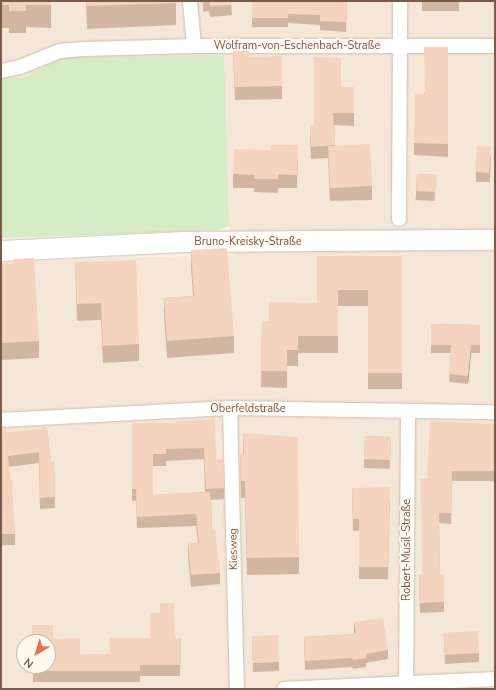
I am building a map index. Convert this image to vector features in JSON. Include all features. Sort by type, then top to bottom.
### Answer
[{"type":"street","points":[[190,1],[194,46]]},
{"type":"street","points":[[399,219],[400,1]]},
{"type":"street","name":"Wolfram-von-Eschenbach-Straße","points":[[1,71],[20,67],[60,51],[194,46],[495,46]]},
{"type":"street","name":"Bruno-Kreisky-Straße","points":[[1,251],[184,242],[495,240]]},
{"type":"street","name":"Oberfeldstraße","points":[[1,420],[230,408],[495,412]]},
{"type":"street","name":"Kiesweg","points":[[230,408],[237,689]]},
{"type":"street","name":"Robert-Musil-Straße","points":[[406,687],[408,411]]},
{"type":"street","points":[[284,689],[406,687],[495,679]]},
{"type":"shaded area","points":[[1,1],[495,1],[495,689],[1,689],[1,263],[234,255],[229,226],[63,57],[22,78],[1,78]]},
{"type":"green space","points":[[224,56],[229,226],[219,230],[1,238],[1,78],[22,78],[63,57]]},
{"type":"building","points":[[1,1],[51,1],[51,5],[26,5],[26,11],[9,11],[9,5],[1,5]]},
{"type":"building","points":[[86,1],[176,1],[176,3],[87,6]]},
{"type":"building","points":[[210,1],[231,1],[232,5],[210,6]]},
{"type":"building","points":[[252,1],[347,1],[346,22],[320,21],[320,15],[288,14],[288,18],[252,18]]},
{"type":"building","points":[[424,47],[448,47],[448,144],[414,143],[415,94],[425,94]]},
{"type":"building","points":[[233,51],[249,51],[250,57],[282,56],[282,86],[235,87]]},
{"type":"building","points":[[314,57],[341,58],[341,87],[354,87],[354,113],[333,113],[335,145],[311,147],[310,125],[314,125]]},
{"type":"building","points":[[370,144],[372,186],[330,188],[328,146]]},
{"type":"building","points":[[271,145],[298,145],[297,175],[278,174],[278,179],[254,179],[255,175],[233,174],[234,149],[271,150]]},
{"type":"building","points":[[477,146],[491,147],[489,173],[475,172]]},
{"type":"building","points":[[417,174],[436,175],[435,192],[416,191]]},
{"type":"building","points":[[227,248],[234,336],[167,341],[164,298],[194,296],[191,250]]},
{"type":"building","points":[[317,256],[402,256],[402,373],[368,373],[368,290],[338,290],[338,336],[298,336],[298,350],[287,350],[287,371],[261,371],[262,321],[269,321],[269,302],[317,303]]},
{"type":"building","points":[[34,258],[39,341],[1,343],[1,264],[14,263],[14,259]]},
{"type":"building","points":[[136,260],[139,344],[103,346],[101,303],[77,304],[75,262]]},
{"type":"building","points":[[431,324],[480,325],[480,345],[471,345],[468,376],[449,374],[451,345],[431,345]]},
{"type":"building","points":[[215,419],[216,460],[223,459],[224,488],[206,489],[204,448],[166,449],[166,454],[153,454],[153,495],[210,492],[212,530],[215,529],[220,573],[191,575],[188,544],[199,543],[196,514],[137,517],[136,489],[132,489],[132,423],[176,423],[176,421]]},
{"type":"building","points":[[430,421],[495,424],[495,471],[452,471],[451,513],[439,513],[440,575],[444,575],[444,602],[420,603],[419,576],[422,575],[421,479],[427,479]]},
{"type":"building","points":[[1,426],[6,426],[7,433],[47,428],[51,461],[54,461],[55,497],[40,498],[39,452],[8,456],[10,479],[12,479],[15,534],[1,534]]},
{"type":"building","points":[[243,433],[298,437],[299,557],[247,558],[245,481],[241,481],[240,453],[244,453]]},
{"type":"building","points":[[365,436],[391,437],[390,460],[364,459]]},
{"type":"building","points":[[390,487],[388,567],[359,567],[359,519],[353,519],[352,488]]},
{"type":"building","points":[[160,603],[174,603],[175,638],[181,638],[180,665],[140,665],[140,671],[56,671],[56,639],[80,638],[80,655],[110,654],[109,638],[150,638],[150,613],[160,613]]},
{"type":"building","points":[[383,618],[388,650],[366,654],[366,658],[353,660],[352,658],[305,661],[304,637],[356,634],[354,622]]},
{"type":"building","points":[[32,625],[53,625],[53,634],[32,634]]},
{"type":"building","points":[[478,631],[479,653],[445,655],[444,633]]},
{"type":"building","points":[[278,635],[279,662],[253,663],[252,636]]},
{"type":"building","points":[[292,688],[293,689],[259,689]]}]
